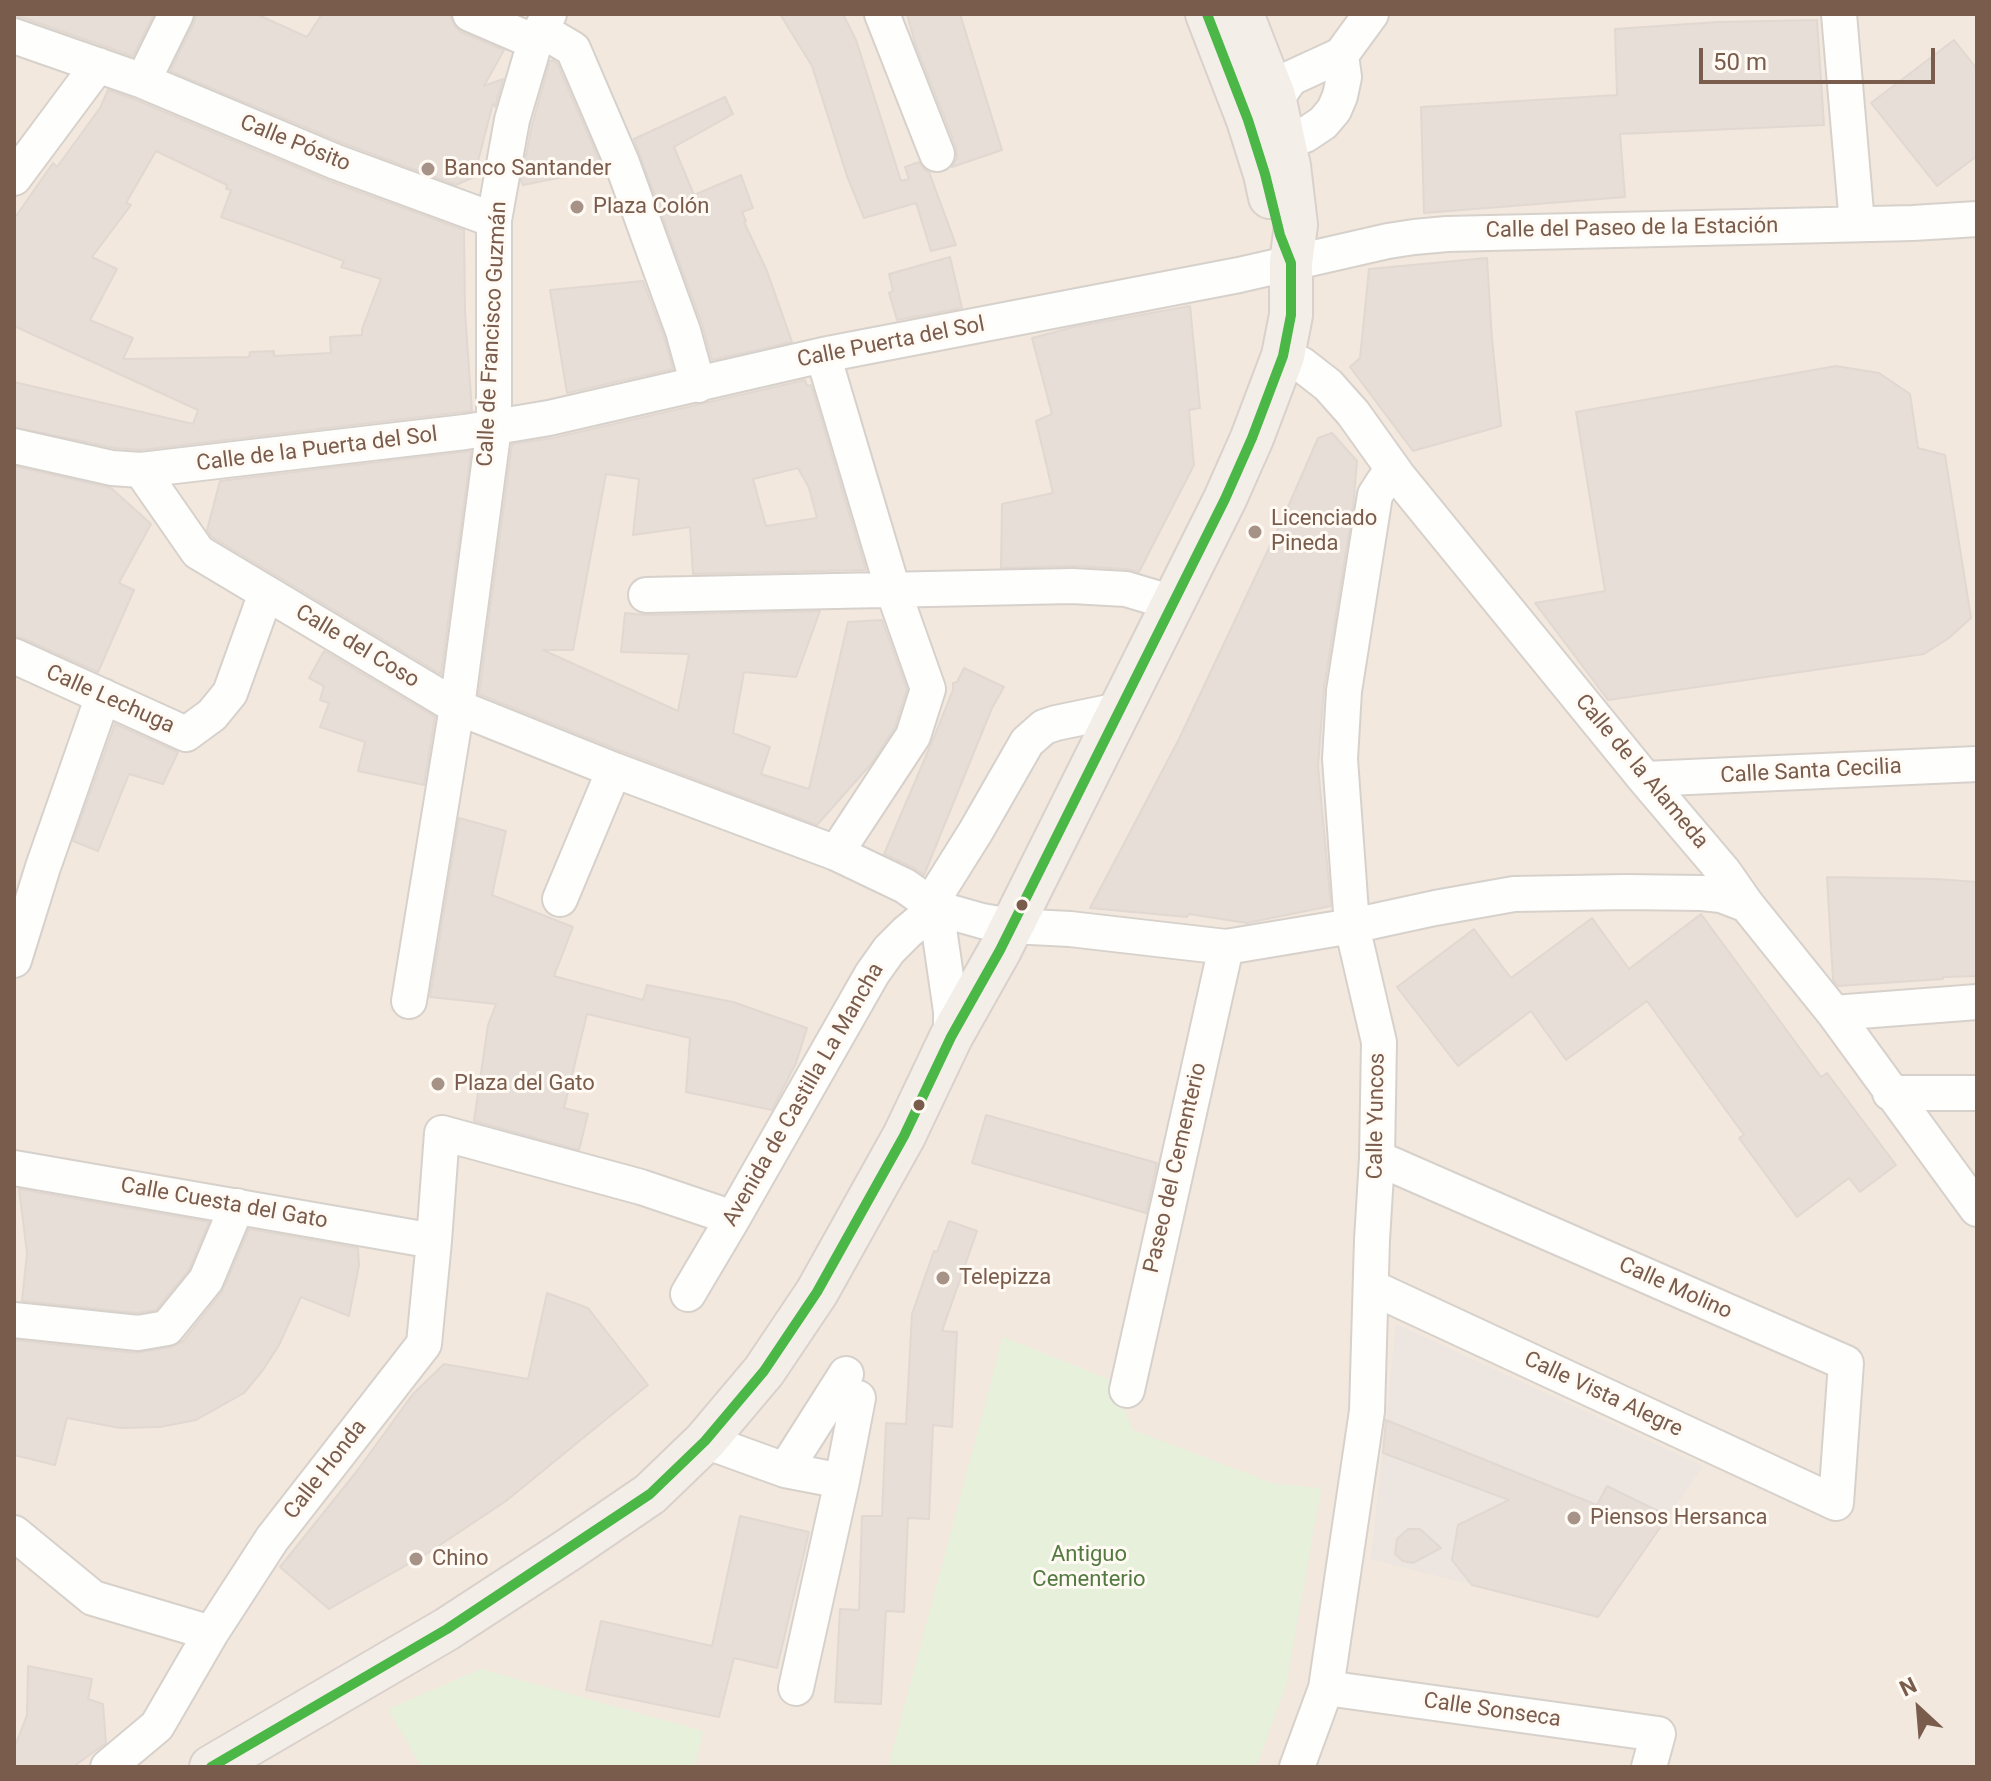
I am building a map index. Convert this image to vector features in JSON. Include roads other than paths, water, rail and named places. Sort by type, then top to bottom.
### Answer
[{"type":"main road","points":[[1207,14],[1248,120],[1274,115]]},
{"type":"main road","points":[[211,1767],[447,1629],[650,1494],[705,1441],[764,1371],[817,1292],[904,1136],[951,1037],[1000,950],[1225,499],[1283,356],[1291,315],[1291,263],[1296,225],[1274,115],[1242,14]]},
{"type":"street","points":[[143,81],[176,14]]},
{"type":"street","points":[[470,14],[542,29],[573,49],[622,163],[683,331],[698,385]]},
{"type":"street","points":[[882,14],[937,154]]},
{"type":"street","points":[[1223,14],[1274,115],[1305,135],[1323,123],[1334,110],[1344,77],[1341,55]]},
{"type":"street","points":[[1274,115],[1341,55],[1371,14]]},
{"type":"street","points":[[1839,14],[1857,224]]},
{"type":"street","name":"Calle de Francisco Guzmán","points":[[409,1001],[457,707],[494,427],[494,220],[512,120],[542,29]]},
{"type":"street","name":"Calle Pósito","points":[[14,36],[143,81],[336,162],[494,220]]},
{"type":"street","points":[[14,178],[98,65]]},
{"type":"street","name":"Calle del Paseo de la Estación","points":[[1291,263],[1388,241],[1447,234],[1977,219]]},
{"type":"street","name":"Calle Puerta del Sol","points":[[494,427],[549,418],[823,355],[1291,263]]},
{"type":"street","points":[[823,355],[893,590],[928,689],[913,736],[836,853]]},
{"type":"street","name":"Calle de la Alameda","points":[[1283,356],[1301,364],[1328,385],[1353,413],[1398,476],[1713,859],[1834,1013],[1977,1209]]},
{"type":"street","name":"Calle de la Puerta del Sol","points":[[14,446],[112,468],[141,470],[494,427]]},
{"type":"street","name":"Calle del Coso","points":[[141,470],[198,552],[457,707],[836,853],[905,886],[936,908],[982,921],[1226,947],[1514,894],[1702,893],[1734,898],[1747,905]]},
{"type":"street","name":"Calle Yuncos","points":[[1297,1767],[1326,1688],[1367,1411],[1379,1042],[1352,926],[1340,759],[1344,691],[1375,495],[1384,481],[1398,476]]},
{"type":"street","points":[[646,595],[1072,586],[1126,589],[1173,603]]},
{"type":"street","name":"Calle Lechuga","points":[[14,656],[186,734],[212,715],[230,693],[266,593]]},
{"type":"street","points":[[14,960],[103,696]]},
{"type":"street","points":[[951,1037],[951,1011],[936,908],[941,887],[1027,742],[1044,727],[1119,710]]},
{"type":"street","name":"Calle Santa Cecilia","points":[[1645,779],[1977,764]]},
{"type":"street","points":[[560,899],[614,770]]},
{"type":"street","points":[[1702,893],[1711,878],[1713,859]]},
{"type":"street","name":"Avenida de Castilla La Mancha","points":[[688,1294],[872,974],[889,950],[936,908]]},
{"type":"street","name":"Paseo del Cementerio","points":[[1127,1390],[1226,947]]},
{"type":"street","points":[[1834,1013],[1977,1002]]},
{"type":"street","points":[[1890,1093],[1977,1093]]},
{"type":"street","name":"Calle Honda","points":[[108,1767],[157,1726],[211,1633],[272,1539],[424,1344],[442,1133],[641,1187],[733,1218]]},
{"type":"street","name":"Calle Molino","points":[[1377,1158],[1846,1363],[1836,1503]]},
{"type":"street","name":"Calle Cuesta del Gato","points":[[14,1168],[434,1241]]},
{"type":"street","points":[[14,1320],[138,1333],[167,1328],[206,1280],[237,1206]]},
{"type":"street","name":"Calle Vista Alegre","points":[[1371,1287],[1836,1503]]},
{"type":"street","points":[[785,1470],[852,1386],[842,1481],[796,1688]]},
{"type":"street","points":[[705,1441],[785,1470],[842,1481]]},
{"type":"street","points":[[14,1533],[93,1598],[211,1633]]},
{"type":"street","name":"Calle Sonseca","points":[[1326,1688],[1658,1734],[1649,1767]]},
{"type":"place","name":"Banco Santander","points":[[428,169]]},
{"type":"place","name":"Plaza Colón","points":[[577,207]]},
{"type":"place","name":"Licenciado Pineda","points":[[1255,532]]},
{"type":"place","name":"Plaza del Gato","points":[[438,1084]]},
{"type":"place","name":"Telepizza","points":[[943,1278]]},
{"type":"place","name":"Piensos Hersanca","points":[[1574,1518]]},
{"type":"place","name":"Chino","points":[[416,1559]]},
{"type":"park label","name":"Antiguo Cementerio","points":[[1089,1568]]}]
